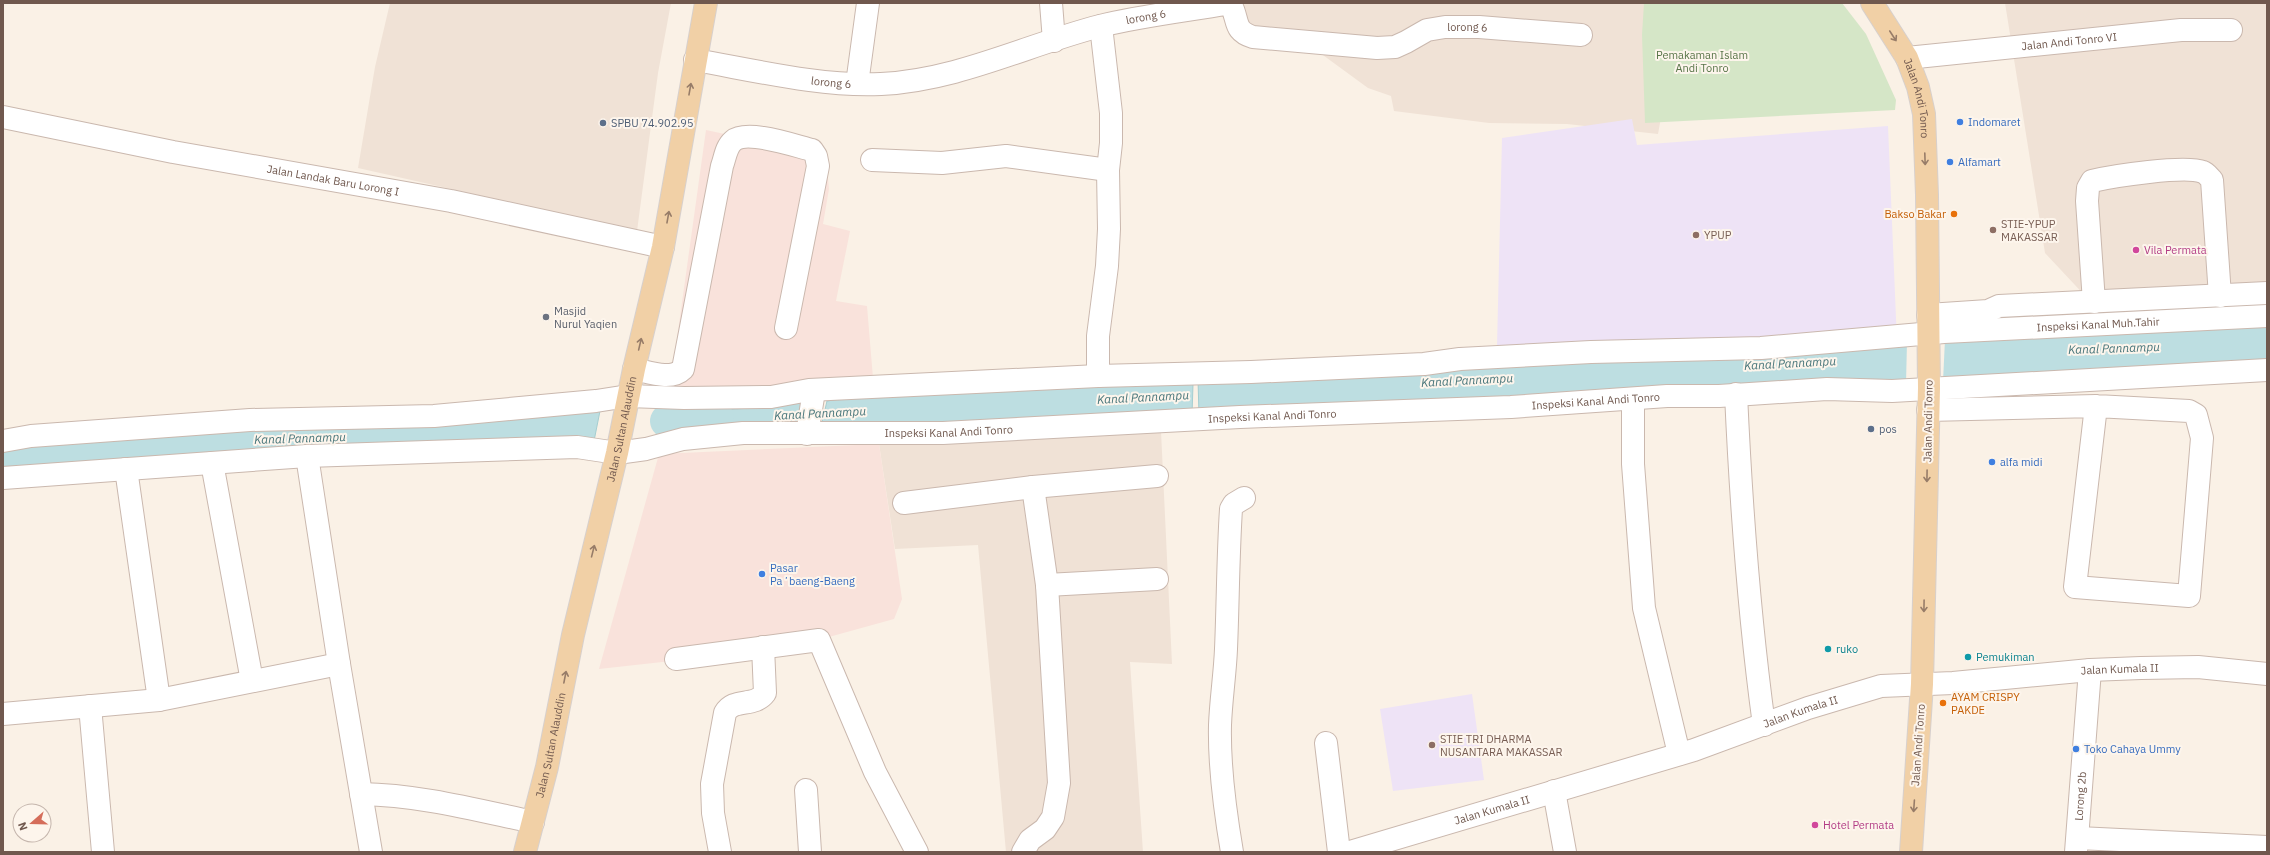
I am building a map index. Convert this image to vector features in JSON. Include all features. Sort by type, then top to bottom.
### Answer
[{"type":"main road","name":"Jalan Sultan Alauddin","points":[[525,852],[547,767],[573,635],[617,454],[634,369],[663,247],[706,3]]},
{"type":"main road","name":"Jalan Andi Tonro","points":[[1872,3],[1907,58],[1918,87],[1924,114],[1927,195],[1928,323],[1934,386],[1928,410],[1922,684],[1911,852]]},
{"type":"street","points":[[857,84],[868,3]]},
{"type":"street","points":[[1051,3],[1054,41]]},
{"type":"street","name":"lorong 6","points":[[695,60],[798,77],[857,84],[917,81],[951,74],[1101,26],[1226,4],[1231,5],[1238,28],[1244,34],[1253,37],[1377,48],[1395,47],[1427,30],[1445,27],[1479,27],[1581,35]]},
{"type":"street","points":[[1098,376],[1098,336],[1107,266],[1109,229],[1108,170],[1111,143],[1111,114],[1101,26]]},
{"type":"street","name":"Jalan Andi Tonro VI","points":[[1907,58],[2181,30],[2231,30]]},
{"type":"street","name":"Jalan Landak Baru Lorong I","points":[[3,117],[173,152],[451,201],[663,247]]},
{"type":"street","points":[[634,369],[671,376],[677,375],[683,369],[722,166],[728,147],[734,140],[742,137],[754,137],[812,150],[817,160],[818,166],[786,328]]},
{"type":"street","points":[[872,160],[942,163],[1006,156],[1108,170]]},
{"type":"street","points":[[2094,302],[2087,201],[2088,188],[2092,181],[2139,173],[2191,170],[2204,172],[2212,180],[2220,296]]},
{"type":"street","points":[[3,440],[31,436],[250,420],[434,416],[596,401],[628,396],[684,398],[813,396],[1098,376],[1251,372],[1424,364],[1460,359],[1513,356],[1761,348],[1928,323],[1987,298],[1999,306],[2267,293]]},
{"type":"street","name":"Inspeksi Kanal Muh.Tahir","points":[[1928,323],[2267,316]]},
{"type":"street","points":[[1934,386],[2267,370]]},
{"type":"street","name":"Inspeksi Kanal Andi Tonro","points":[[3,478],[307,456],[577,447],[617,454],[646,449],[684,439],[743,433],[808,431],[936,433],[1240,417],[1511,407],[1633,400],[1667,396],[1827,389],[1892,390],[1934,386]]},
{"type":"street","points":[[1736,394],[1741,504],[1753,647],[1764,725]]},
{"type":"street","points":[[808,431],[813,396]]},
{"type":"street","points":[[1633,400],[1633,464],[1644,608],[1679,754]]},
{"type":"street","points":[[1928,410],[2096,406],[2189,411],[2196,415],[2202,438],[2189,596],[2074,588],[2096,406]]},
{"type":"street","points":[[307,456],[339,664],[371,852]]},
{"type":"street","points":[[212,463],[252,681]]},
{"type":"street","points":[[126,469],[159,700]]},
{"type":"street","points":[[904,503],[1033,487],[1157,476]]},
{"type":"street","points":[[1023,852],[1030,840],[1045,829],[1053,817],[1059,783],[1047,585],[1033,487]]},
{"type":"street","points":[[1232,852],[1222,774],[1220,725],[1226,670],[1229,578],[1228,554],[1231,509],[1234,504],[1244,498]]},
{"type":"street","points":[[1047,585],[1157,579]]},
{"type":"street","points":[[676,659],[819,640],[875,772],[917,852]]},
{"type":"street","points":[[720,852],[713,813],[712,784],[725,713],[729,707],[736,703],[753,702],[762,698],[765,693],[764,647]]},
{"type":"street","points":[[3,714],[159,700],[339,664]]},
{"type":"street","name":"Jalan Kumala II","points":[[1350,852],[1383,847],[1554,791],[1679,754],[1764,725],[1808,708],[1881,686],[1952,683],[2090,670],[2198,667],[2267,674]]},
{"type":"street","name":"Lorong 2b","points":[[2077,845],[2090,670]]},
{"type":"street","points":[[90,706],[103,852]]},
{"type":"street","points":[[1326,743],[1338,852]]},
{"type":"street","points":[[806,790],[810,852]]},
{"type":"street","points":[[1554,791],[1565,852]]},
{"type":"street","points":[[361,794],[387,794],[435,801],[533,822]]},
{"type":"street","points":[[2077,845],[2267,847]]},
{"type":"shaded area","points":[[390,3],[671,3],[658,73],[637,231],[358,168],[375,67]]},
{"type":"shaded area","points":[[1237,3],[1645,3],[1664,101],[1658,134],[1567,124],[1489,123],[1394,111],[1391,96],[1368,88],[1316,50],[1257,41]]},
{"type":"shaded area","points":[[2005,3],[2267,3],[2267,305],[2259,308],[2224,278],[2190,301],[2089,300],[2045,253]]},
{"type":"shaded area","name":"YPUP","points":[[1632,119],[1637,145],[1888,126],[1897,342],[1497,346],[1502,138]]},
{"type":"shaded area","points":[[706,130],[826,156],[829,189],[823,224],[850,231],[836,301],[867,306],[873,378],[669,396]]},
{"type":"shaded area","points":[[1161,431],[1172,664],[1130,662],[1143,852],[1006,852],[978,545],[895,549],[879,444]]},
{"type":"shaded area","name":"Pasar Paʼbaeng-Baeng","points":[[879,444],[902,599],[894,619],[789,648],[599,669],[659,454]]},
{"type":"shaded area","name":"STIE TRI DHARMA NUSANTARA MAKASSAR","points":[[1472,694],[1484,780],[1393,791],[1380,709]]},
{"type":"green space","name":"Pemakaman Islam Andi Tonro","points":[[1644,3],[1842,3],[1866,34],[1896,100],[1895,110],[1645,123],[1642,35]]},
{"type":"water","points":[[2267,325],[2267,363],[1199,415],[1198,379]]},
{"type":"water","points":[[1121,382],[1193,384],[1192,415],[820,431],[827,401],[852,397]]},
{"type":"water","points":[[807,402],[803,430],[668,433],[671,412],[753,408]]},
{"type":"water","points":[[600,411],[594,441],[3,473],[3,449],[78,437]]},
{"type":"pier","points":[[1945,339],[1943,382],[1906,384],[1907,342]]},
{"type":"waterway","name":"Kanal Pannampu","points":[[667,421],[717,418]]},
{"type":"place","name":"Indomaret","points":[[1960,122]]},
{"type":"place","name":"SPBU 74.902.95","points":[[603,123]]},
{"type":"place","name":"Alfamart","points":[[1950,162]]},
{"type":"place","name":"Bakso Bakar","points":[[1954,214]]},
{"type":"place","name":"STIE-YPUP MAKASSAR","points":[[1993,230]]},
{"type":"place","name":"YPUP","points":[[1696,235]]},
{"type":"place","name":"Vila Permata","points":[[2136,250]]},
{"type":"place","name":"Masjid Nurul Yaqien","points":[[546,317]]},
{"type":"place","name":"pos","points":[[1871,429]]},
{"type":"place","name":"alfa midi","points":[[1992,462]]},
{"type":"place","name":"Pasar Paʼbaeng-Baeng","points":[[762,574]]},
{"type":"place","name":"ruko","points":[[1828,649]]},
{"type":"place","name":"Pemukiman","points":[[1968,657]]},
{"type":"place","name":"AYAM CRISPY PAKDE","points":[[1943,703]]},
{"type":"place","name":"STIE TRI DHARMA NUSANTARA MAKASSAR","points":[[1432,745]]},
{"type":"place","name":"Toko Cahaya Ummy","points":[[2076,749]]},
{"type":"place","name":"Hotel Permata","points":[[1815,825]]}]
